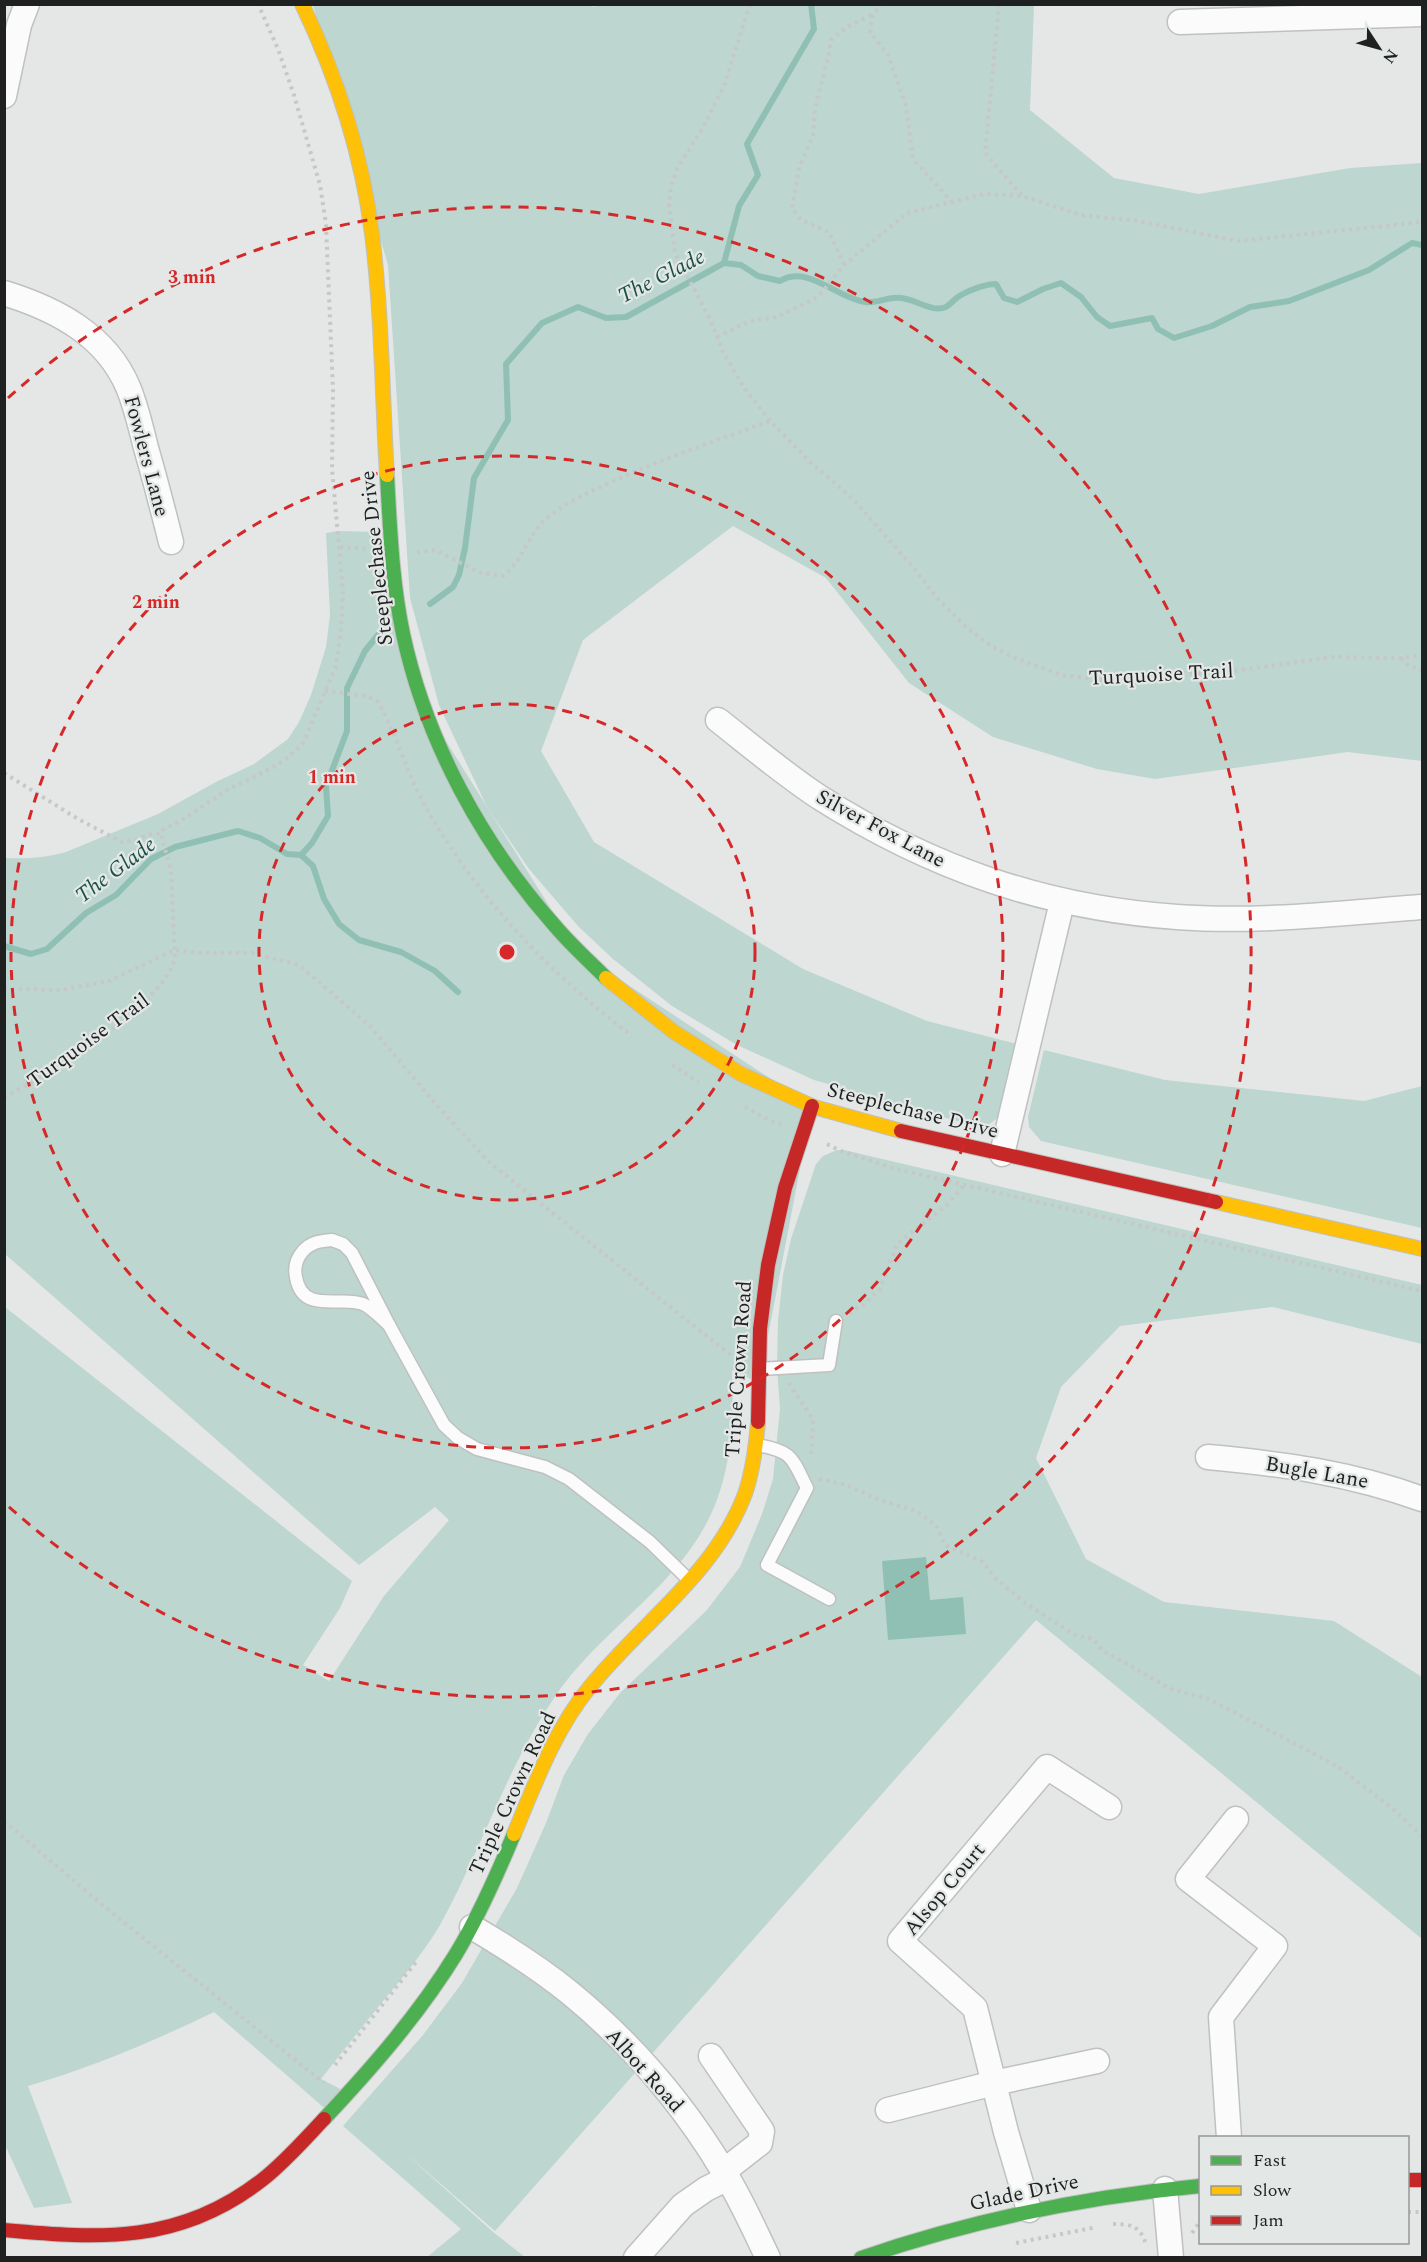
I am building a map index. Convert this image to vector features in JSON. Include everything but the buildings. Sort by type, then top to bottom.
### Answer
[{"type":"street","points":[[4,96],[19,26],[27,4]]},
{"type":"street","name":"Steeplechase Drive","points":[[302,4],[332,71],[362,177],[374,258],[390,528],[402,627],[424,706],[447,764],[473,815],[503,862],[539,909],[578,952],[624,994],[670,1030],[754,1080],[812,1106],[880,1126],[1422,1249]]},
{"type":"street","points":[[1180,22],[1422,14]]},
{"type":"street","name":"Fowlers Lane","points":[[4,293],[27,300],[73,322],[95,340],[114,362],[128,385],[137,412],[171,542]]},
{"type":"street","name":"Silver Fox Lane","points":[[718,720],[766,759],[810,790],[877,831],[938,861],[991,882],[1062,902],[1177,917],[1231,918],[1310,916],[1422,907]]},
{"type":"street","points":[[1002,1154],[1062,902]]},
{"type":"street","name":"Triple Crown Road","points":[[4,2230],[98,2237],[138,2234],[174,2226],[204,2215],[252,2188],[283,2163],[344,2099],[397,2036],[450,1963],[490,1891],[543,1767],[568,1717],[598,1677],[712,1554],[729,1527],[744,1496],[756,1445],[762,1310],[769,1257],[782,1198],[812,1106]]},
{"type":"street","name":"Bugle Lane","points":[[1208,1457],[1278,1464],[1343,1474],[1422,1499]]},
{"type":"street","name":"Alsop Court","points":[[1029,2210],[975,2008],[900,1941],[1047,1767],[1109,1807]]},
{"type":"street","points":[[1229,2136],[1221,2017],[1275,1946],[1188,1879],[1236,1819]]},
{"type":"street","name":"Albot Road","points":[[472,1927],[522,1958],[570,1993],[615,2033],[656,2077],[691,2121],[726,2174],[768,2258]]},
{"type":"street","points":[[636,2258],[683,2205],[726,2174],[760,2143],[762,2131],[711,2056]]},
{"type":"street","points":[[888,2110],[994,2083],[1097,2061]]},
{"type":"street","name":"Glade Drive","points":[[861,2258],[958,2228],[1029,2210],[1165,2189],[1199,2186]]},
{"type":"street","points":[[1165,2189],[1171,2258]]},
{"type":"lane","points":[[388,1325],[364,1304],[348,1301],[324,1303],[312,1299],[302,1291],[296,1280],[295,1267],[299,1255],[306,1247],[318,1241],[332,1240],[344,1244],[352,1253],[434,1409],[444,1425],[458,1438],[477,1449],[545,1467],[569,1479],[650,1542],[690,1580]]},
{"type":"lane","points":[[760,1371],[828,1365],[836,1321]]},
{"type":"lane","points":[[756,1445],[772,1448],[792,1457],[807,1488],[767,1564],[829,1599]]},
{"type":"path","points":[[4,773],[78,819],[122,842],[151,834],[162,836],[166,827],[182,820],[229,789],[286,759],[303,743],[336,666],[343,592],[332,469],[333,390],[326,224],[320,184],[294,95],[278,49],[258,4]]},
{"type":"path","name":"Turquoise Trail","points":[[750,4],[721,90],[706,122],[677,169],[671,186],[670,227],[675,253],[710,319],[723,352],[745,389],[770,420],[810,462],[852,498],[913,567],[936,597],[967,628],[991,646],[1062,675],[1105,680],[1166,673],[1219,673],[1334,657],[1422,656]]},
{"type":"path","points":[[844,265],[829,232],[801,220],[792,209],[799,168],[813,136],[815,108],[831,40],[847,27],[873,14],[883,4]]},
{"type":"path","points":[[999,4],[985,153],[1022,196]]},
{"type":"path","points":[[873,14],[870,32],[888,55],[906,106],[913,159],[952,202]]},
{"type":"path","points":[[717,337],[750,321],[777,317],[814,299],[844,265],[907,213],[984,194],[1022,196],[1081,215],[1138,221],[1238,241],[1422,222]]},
{"type":"path","points":[[410,553],[435,550],[467,567],[497,577],[503,576],[517,563],[534,533],[545,520],[585,494],[626,475],[770,420]]},
{"type":"path","points":[[340,547],[378,550]]},
{"type":"path","name":"Turquoise Trail","points":[[1401,658],[1408,665],[1422,670]]},
{"type":"path","points":[[325,691],[357,694]]},
{"type":"path","name":"Turquoise Trail","points":[[4,1097],[29,1085],[118,1023],[142,1004],[167,976],[173,965],[175,950],[171,872],[162,836]]},
{"type":"path","points":[[4,989],[61,990],[109,981],[175,950],[200,953],[252,953],[299,965],[370,1026],[438,1108],[489,1162],[723,1350],[760,1371]]},
{"type":"path","points":[[768,1120],[805,1132],[841,1151],[896,1168],[1422,1291]]},
{"type":"path","points":[[836,1321],[863,1305],[880,1289],[897,1245],[947,1205],[965,1184]]},
{"type":"path","points":[[783,1375],[813,1420],[811,1458],[808,1464]]},
{"type":"path","points":[[811,1478],[846,1485],[877,1499],[916,1511],[936,1525],[945,1545],[983,1562],[994,1577],[1025,1603],[1075,1635],[1093,1639],[1102,1650],[1171,1689],[1209,1699],[1336,1766],[1391,1807],[1422,1836]]},
{"type":"path","points":[[4,1821],[106,1908],[344,2099]]},
{"type":"path","points":[[1005,2245],[1113,2224],[1128,2224],[1142,2233],[1148,2248]]},
{"type":"shaded area","points":[[588,4],[594,7],[597,4],[1034,5],[1030,110],[1114,178],[1199,194],[1350,168],[1422,163],[1422,761],[1348,752],[1155,779],[1097,769],[993,737],[909,683],[826,578],[733,526],[583,640],[541,751],[594,842],[803,969],[927,1021],[1017,1044],[999,1117],[988,1125],[974,1126],[814,1080],[737,1045],[672,1006],[613,959],[578,926],[529,869],[487,807],[439,705],[410,598],[388,265],[313,5]]},
{"type":"shaded area","points":[[378,532],[424,706],[578,952],[812,1106],[759,1383],[732,1370],[733,1406],[728,1460],[712,1512],[697,1539],[679,1564],[572,1674],[537,1725],[440,1925],[413,1964],[321,2079],[348,2093],[330,2113],[214,2012],[123,2053],[28,2086],[72,2203],[34,2208],[5,2145],[5,1307],[352,1581],[340,1608],[303,1665],[329,1681],[384,1596],[449,1520],[435,1507],[359,1565],[5,1254],[5,858],[36,858],[66,852],[158,814],[254,764],[288,739],[299,722],[311,695],[326,647],[330,615],[326,533]]},
{"type":"shaded area","points":[[1044,1050],[1165,1080],[1364,1101],[1422,1086],[1422,1228],[1041,1141],[1029,1127],[1028,1117]]},
{"type":"shaded area","points":[[837,1150],[1422,1285],[1422,1344],[1273,1307],[1120,1326],[1061,1387],[1036,1458],[1086,1559],[1164,1602],[1334,1621],[1422,1677],[1422,1939],[1036,1620],[495,2231],[404,2152],[493,2232],[525,2257],[427,2257],[461,2229],[343,2126],[423,2035],[462,1983],[517,1888],[546,1823],[564,1775],[588,1734],[620,1693],[706,1611],[740,1567],[762,1514],[773,1479],[780,1409],[777,1368],[778,1321],[783,1275],[791,1239],[816,1164],[823,1156]]},
{"type":"shaded area","points":[[926,1557],[930,1600],[963,1597],[966,1634],[888,1640],[882,1561]]},
{"type":"waterway","name":"The Glade","points":[[430,604],[453,587],[459,575],[465,548],[474,478],[508,420],[506,364],[542,323],[578,307],[606,318],[626,317],[724,263],[739,206],[758,175],[747,144],[814,29],[811,4]]},
{"type":"waterway","points":[[724,263],[741,265],[758,276],[780,281],[791,277],[812,279],[865,302],[901,298],[935,308],[946,307],[961,295],[987,285],[996,284],[1004,298],[1017,302],[1061,283],[1081,297],[1097,317],[1110,326],[1152,318],[1158,329],[1174,338],[1212,326],[1250,307],[1289,301],[1369,270],[1412,243],[1422,245]]},
{"type":"waterway","name":"The Glade","points":[[301,855],[312,843],[328,816],[326,786],[347,731],[347,688],[365,651],[378,635]]},
{"type":"waterway","name":"The Glade","points":[[4,946],[31,954],[47,949],[86,913],[116,895],[151,859],[175,847],[238,831],[260,838],[287,854],[301,855]]},
{"type":"waterway","points":[[301,855],[313,866],[324,899],[339,924],[359,940],[401,952],[435,971],[458,992]]},
{"type":"traffic: fast","points":[[387,475],[390,535],[399,614],[413,674],[442,752],[481,826],[504,861],[561,933],[606,978]]},
{"type":"traffic: fast","points":[[324,2119],[394,2040],[442,1976],[480,1910],[514,1834]]},
{"type":"traffic: fast","points":[[861,2258],[986,2221],[1071,2204],[1199,2186]]},
{"type":"traffic: slow","points":[[302,4],[337,88],[355,145],[368,204],[378,294],[387,475]]},
{"type":"traffic: slow","points":[[606,978],[674,1032],[741,1074],[814,1107],[901,1131]]},
{"type":"traffic: slow","points":[[1216,1202],[1422,1249]]},
{"type":"traffic: slow","points":[[514,1834],[546,1758],[565,1722],[609,1664],[696,1573],[732,1523],[750,1476],[758,1422]]},
{"type":"traffic: jam","points":[[758,1422],[760,1329],[768,1265],[785,1188],[812,1106]]},
{"type":"traffic: jam","points":[[901,1131],[1216,1202]]},
{"type":"traffic: jam","points":[[4,2230],[107,2235],[170,2226],[201,2216],[231,2201],[262,2180],[324,2119]]},
{"type":"traffic: jam","points":[[1409,2180],[1422,2180]]}]
